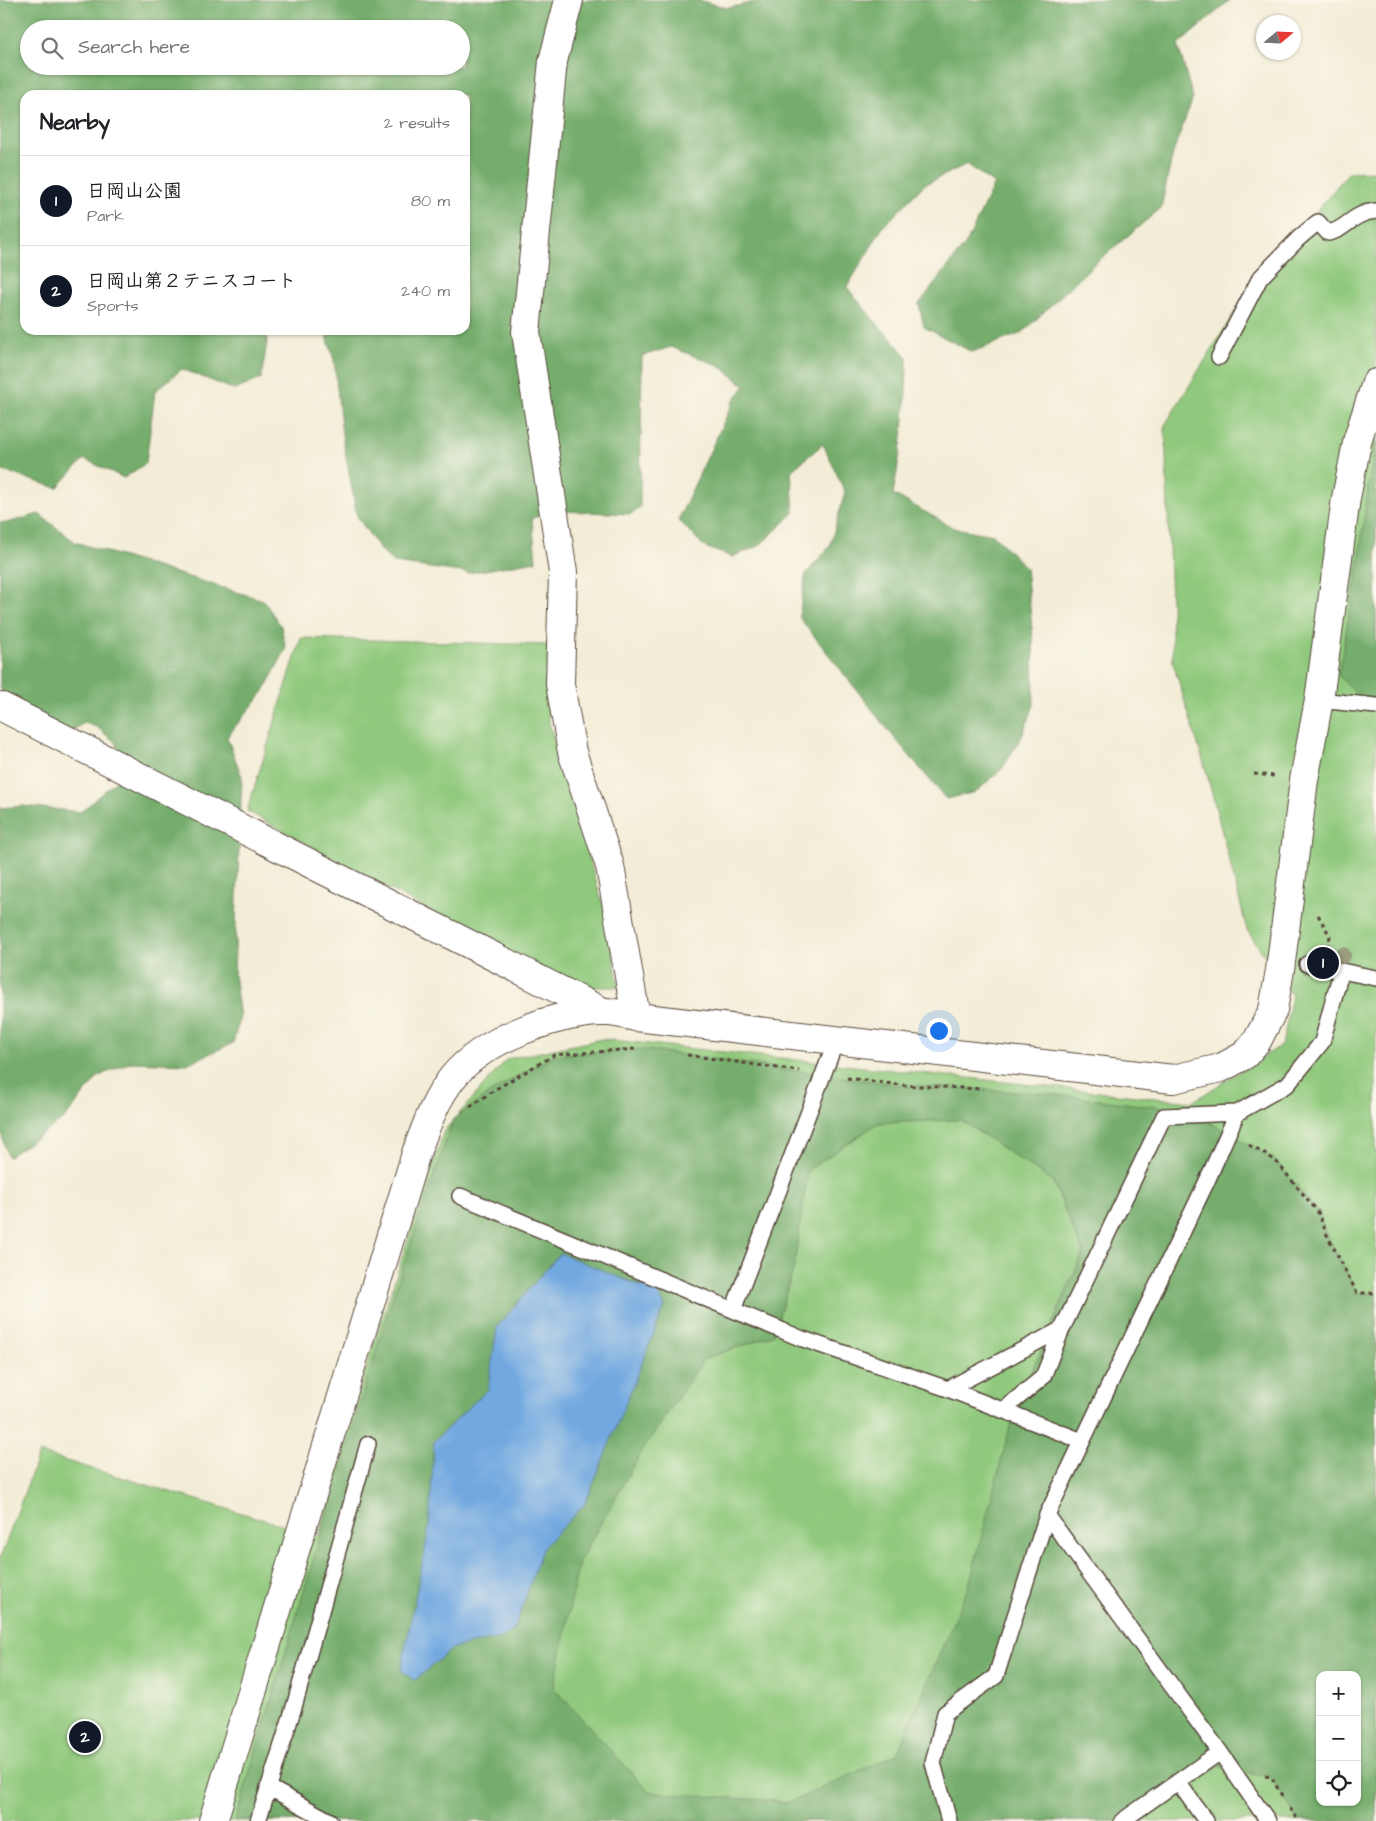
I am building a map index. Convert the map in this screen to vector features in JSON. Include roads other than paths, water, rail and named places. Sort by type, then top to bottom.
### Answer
[{"type":"street","points":[[569,0],[553,60],[526,332],[563,572],[560,684],[572,752],[610,866],[636,1017]]},
{"type":"street","points":[[212,1821],[416,1153],[430,1114],[454,1077],[478,1054],[524,1031],[562,1017],[603,1012],[836,1041],[1172,1079],[1221,1068],[1245,1055],[1257,1041],[1273,1010],[1280,970],[1304,780],[1319,700],[1346,498],[1358,438],[1376,384]]},
{"type":"street","points":[[0,706],[603,1012]]},
{"type":"lane","points":[[1218,357],[1260,278],[1299,238],[1318,222],[1328,232],[1336,232],[1354,217],[1367,211],[1376,211]]},
{"type":"lane","points":[[1319,700],[1376,706]]},
{"type":"lane","points":[[1307,964],[1376,978]]},
{"type":"lane","points":[[1003,1410],[1043,1377],[1062,1329],[1164,1116],[1238,1113],[1288,1084],[1322,1042],[1341,972]]},
{"type":"lane","points":[[733,1310],[836,1041]]},
{"type":"lane","points":[[949,1821],[933,1763],[945,1713],[996,1676],[1047,1515],[1207,1182],[1238,1113]]},
{"type":"lane","points":[[460,1196],[800,1338],[948,1389],[1082,1441]]},
{"type":"lane","points":[[948,1389],[1062,1329]]},
{"type":"lane","points":[[258,1821],[294,1707],[368,1444]]},
{"type":"lane","points":[[1047,1515],[1268,1821]]},
{"type":"lane","points":[[1122,1821],[1220,1752]]},
{"type":"lane","points":[[1178,1782],[1206,1821]]},
{"type":"lane","points":[[268,1787],[330,1821]]},
{"type":"water","points":[[560,1253],[658,1293],[665,1306],[585,1504],[543,1547],[514,1630],[501,1638],[453,1648],[415,1680],[412,1679],[401,1670],[429,1528],[434,1441],[488,1389],[497,1327]]},
{"type":"place","name":"日岡山公園","points":[[1323,963]]},
{"type":"place","name":"日岡山第２テニスコート","points":[[85,1737]]}]
